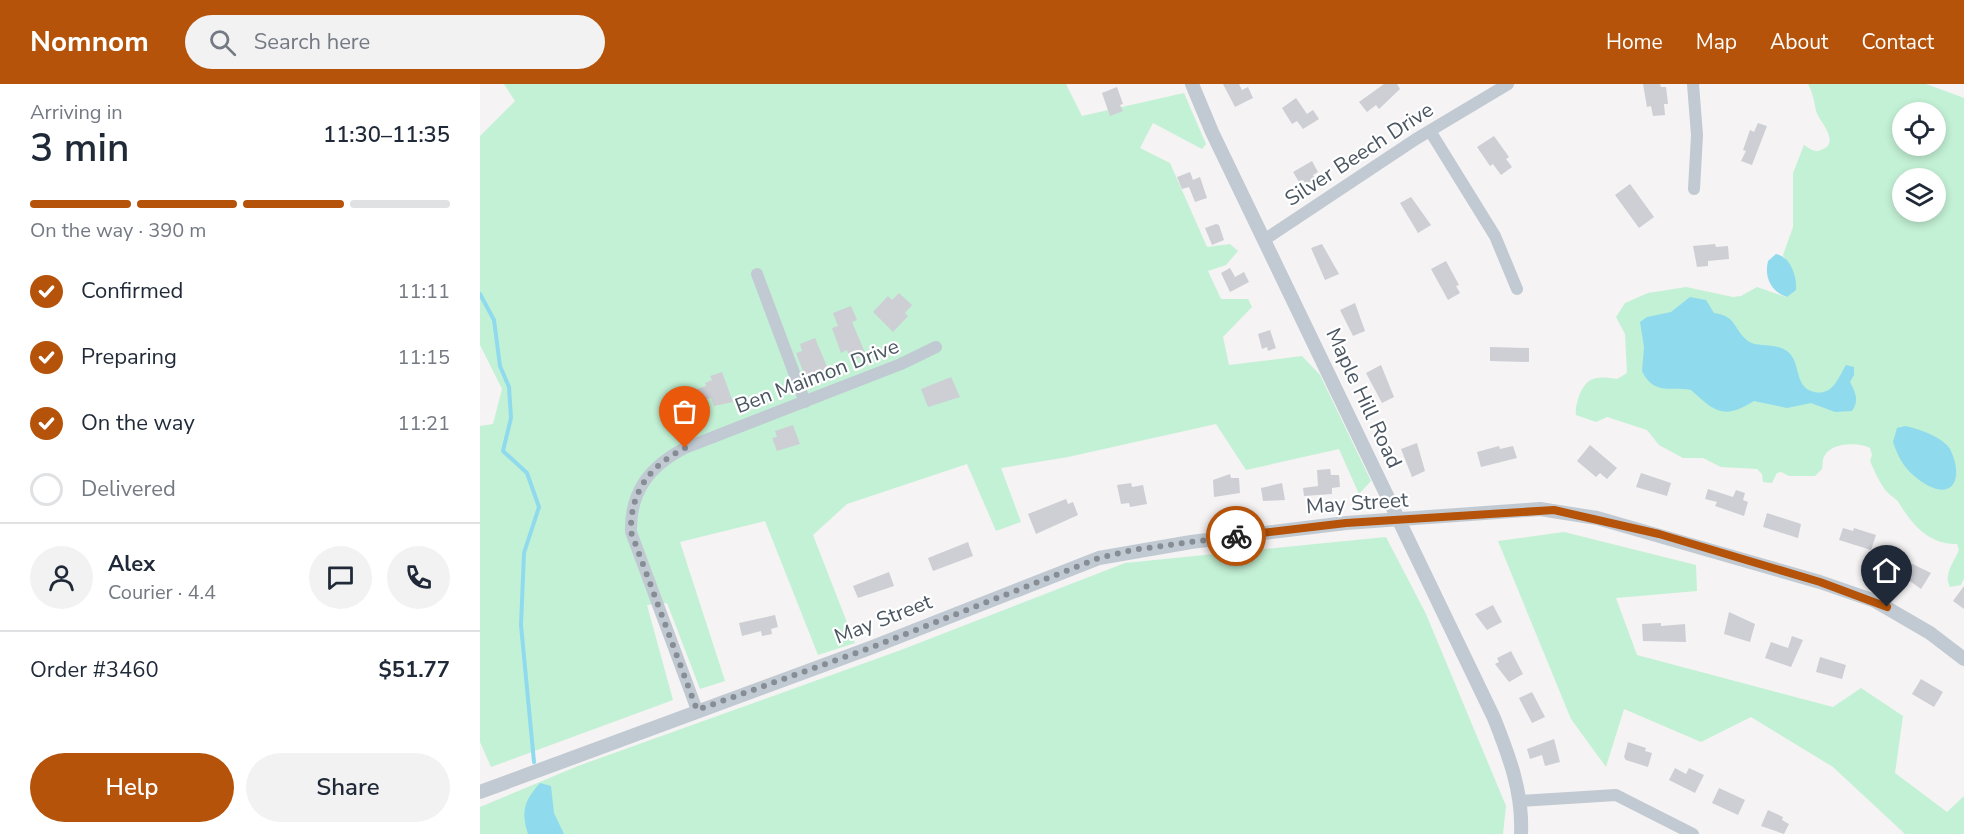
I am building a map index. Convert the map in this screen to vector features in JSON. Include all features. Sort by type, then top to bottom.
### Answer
[{"type":"street","name":"Maple Hill Road","points":[[1192,84],[1264,240],[1494,718],[1510,761],[1521,801],[1521,834]]},
{"type":"street","name":"Silver Beech Drive","points":[[1264,240],[1430,131],[1508,84]]},
{"type":"street","points":[[1693,84],[1697,135],[1694,189]]},
{"type":"street","points":[[1430,131],[1495,236],[1517,289]]},
{"type":"street","points":[[757,274],[805,402]]},
{"type":"street","name":"Ben Maimon Drive","points":[[697,710],[631,532],[631,516],[638,489],[658,465],[685,448],[920,357],[936,347]]},
{"type":"street","name":"May Street","points":[[480,792],[870,648],[1099,558],[1144,549],[1294,528],[1540,509],[1598,518],[1820,582],[1875,601],[1914,623],[1964,659]]},
{"type":"street","points":[[1521,801],[1616,795],[1694,834]]},
{"type":"green space","points":[[504,84],[1066,84],[1082,116],[1184,93],[1206,144],[1202,149],[1153,123],[1140,148],[1170,163],[1207,247],[1230,244],[1238,251],[1226,265],[1208,271],[1221,299],[1248,299],[1252,307],[1223,337],[1229,365],[1302,356],[1320,375],[1371,481],[1359,494],[1339,449],[1246,470],[1216,424],[1068,457],[1001,468],[1021,522],[996,531],[967,464],[847,504],[813,535],[855,643],[818,655],[765,521],[680,542],[725,681],[700,689],[667,603],[647,605],[673,700],[491,767],[480,742],[480,426],[493,424],[502,389],[480,345],[480,136],[515,101]]},
{"type":"green space","points":[[1808,84],[1926,84],[1964,98],[1964,578],[1961,585],[1950,587],[1948,582],[1950,568],[1959,550],[1957,544],[1938,541],[1916,526],[1880,483],[1870,461],[1872,455],[1870,448],[1853,444],[1839,445],[1828,451],[1823,460],[1822,469],[1815,476],[1789,476],[1781,472],[1777,473],[1772,483],[1763,482],[1762,474],[1757,469],[1721,467],[1703,458],[1683,458],[1659,445],[1647,430],[1607,417],[1596,422],[1576,415],[1579,396],[1589,381],[1598,378],[1617,379],[1627,373],[1625,334],[1616,317],[1625,303],[1648,293],[1686,287],[1733,297],[1741,296],[1757,287],[1786,297],[1794,275],[1783,255],[1793,227],[1793,173],[1804,145],[1818,151],[1827,147],[1830,142],[1828,132],[1816,111]]},
{"type":"green space","points":[[1564,532],[1696,565],[1697,591],[1616,598],[1637,655],[1833,707],[1861,688],[1903,716],[1895,773],[1947,812],[1964,796],[1964,834],[1905,834],[1833,767],[1751,717],[1701,742],[1624,709],[1606,767],[1571,719],[1498,541]]},
{"type":"green space","points":[[1386,537],[1426,614],[1506,806],[1503,834],[480,834],[480,807],[578,766],[901,650],[1125,563]]},
{"type":"water","points":[[1776,254],[1786,259],[1794,274],[1796,290],[1787,297],[1773,288],[1768,278],[1768,261]]},
{"type":"water","points":[[1690,297],[1706,300],[1714,313],[1731,320],[1748,341],[1787,351],[1795,361],[1803,385],[1814,392],[1821,393],[1830,389],[1846,365],[1854,367],[1854,375],[1850,382],[1856,400],[1852,411],[1835,412],[1811,403],[1787,408],[1754,401],[1727,412],[1707,404],[1691,390],[1664,388],[1652,384],[1642,371],[1644,347],[1640,322],[1647,317],[1671,312]]},
{"type":"water","points":[[1905,426],[1930,434],[1950,449],[1954,459],[1956,477],[1949,488],[1942,490],[1933,488],[1916,478],[1904,465],[1893,442],[1897,428]]},
{"type":"water","points":[[540,783],[551,786],[554,813],[564,834],[528,834],[525,807],[530,795]]},
{"type":"building","points":[[1223,84],[1239,84],[1242,90],[1248,87],[1253,98],[1235,107]]},
{"type":"building","points":[[1384,84],[1397,84],[1400,89],[1379,109],[1376,105],[1367,112],[1359,102]]},
{"type":"building","points":[[1643,84],[1660,84],[1661,87],[1666,87],[1668,104],[1664,104],[1665,115],[1653,116],[1651,106],[1647,107]]},
{"type":"building","points":[[1117,87],[1123,111],[1110,116],[1102,93]]},
{"type":"building","points":[[1296,98],[1307,114],[1313,110],[1319,119],[1303,129],[1297,121],[1292,124],[1282,108]]},
{"type":"building","points":[[1758,123],[1767,126],[1752,165],[1741,161],[1746,151],[1743,150],[1750,130],[1754,132]]},
{"type":"building","points":[[1494,136],[1509,157],[1506,159],[1512,167],[1501,175],[1493,164],[1490,166],[1477,147]]},
{"type":"building","points":[[1312,161],[1318,172],[1313,175],[1315,179],[1306,184],[1303,180],[1299,182],[1293,172]]},
{"type":"building","points":[[1190,172],[1193,180],[1200,177],[1207,198],[1195,202],[1189,187],[1182,189],[1177,177]]},
{"type":"building","points":[[1630,184],[1654,217],[1639,228],[1615,195]]},
{"type":"building","points":[[1411,197],[1431,225],[1418,233],[1400,203]]},
{"type":"building","points":[[1219,225],[1224,240],[1212,245],[1205,228]]},
{"type":"building","points":[[1322,244],[1339,274],[1325,280],[1311,248]]},
{"type":"building","points":[[1715,244],[1716,247],[1728,246],[1729,259],[1708,261],[1708,266],[1697,267],[1693,246]]},
{"type":"building","points":[[1446,261],[1459,285],[1456,286],[1460,293],[1448,300],[1431,269]]},
{"type":"building","points":[[1230,268],[1235,277],[1244,272],[1249,282],[1230,292],[1221,273]]},
{"type":"building","points":[[899,293],[912,305],[905,313],[908,316],[893,332],[873,312],[888,296],[892,300]]},
{"type":"building","points":[[1355,303],[1365,331],[1353,336],[1340,310]]},
{"type":"building","points":[[851,306],[857,320],[852,322],[866,355],[851,361],[847,350],[841,353],[832,328],[838,326],[833,313]]},
{"type":"building","points":[[1270,330],[1276,348],[1268,351],[1267,347],[1262,349],[1258,334]]},
{"type":"building","points":[[815,338],[828,369],[805,376],[796,353],[802,351],[800,344]]},
{"type":"building","points":[[1490,347],[1529,348],[1529,362],[1490,361]]},
{"type":"building","points":[[1381,365],[1394,397],[1382,403],[1366,373]]},
{"type":"building","points":[[722,372],[733,402],[714,406],[711,398],[702,401],[697,389],[706,386],[705,383],[712,380],[710,376]]},
{"type":"building","points":[[951,377],[960,397],[928,407],[921,389]]},
{"type":"building","points":[[793,425],[800,444],[777,451],[772,438],[777,437],[775,431]]},
{"type":"building","points":[[1417,443],[1425,471],[1412,477],[1401,449]]},
{"type":"building","points":[[1590,445],[1617,468],[1607,479],[1600,473],[1596,477],[1577,461]]},
{"type":"building","points":[[1499,446],[1500,449],[1513,446],[1517,458],[1481,467],[1477,452]]},
{"type":"building","points":[[1330,469],[1331,475],[1339,475],[1340,487],[1332,488],[1332,494],[1304,496],[1303,488],[1318,486],[1317,470]]},
{"type":"building","points":[[1641,473],[1671,483],[1667,496],[1636,487]]},
{"type":"building","points":[[1230,474],[1231,478],[1239,478],[1240,493],[1214,497],[1213,480]]},
{"type":"building","points":[[1131,483],[1132,487],[1143,485],[1147,504],[1130,507],[1129,503],[1121,504],[1117,485]]},
{"type":"building","points":[[1282,483],[1285,500],[1263,501],[1261,488]]},
{"type":"building","points":[[1708,489],[1733,497],[1736,490],[1745,493],[1743,500],[1748,502],[1744,516],[1715,506],[1717,502],[1705,499]]},
{"type":"building","points":[[1066,499],[1068,504],[1073,502],[1078,515],[1036,534],[1028,514]]},
{"type":"building","points":[[1767,513],[1801,524],[1798,538],[1763,527]]},
{"type":"building","points":[[1843,528],[1853,531],[1854,528],[1876,535],[1871,550],[1839,540]]},
{"type":"building","points":[[968,542],[973,556],[933,571],[928,558]]},
{"type":"building","points":[[1902,559],[1931,573],[1921,589],[1896,571]]},
{"type":"building","points":[[889,572],[894,586],[858,598],[853,586]]},
{"type":"building","points":[[1964,586],[1964,609],[1953,601]]},
{"type":"building","points":[[1493,605],[1502,622],[1487,630],[1475,614]]},
{"type":"building","points":[[1729,612],[1755,624],[1750,642],[1724,634]]},
{"type":"building","points":[[775,615],[778,627],[771,629],[772,634],[762,636],[761,631],[742,636],[739,623]]},
{"type":"building","points":[[1661,623],[1661,626],[1685,624],[1686,642],[1643,641],[1642,624]]},
{"type":"building","points":[[1792,636],[1803,640],[1791,667],[1765,658],[1771,642],[1788,648]]},
{"type":"building","points":[[1511,651],[1523,674],[1509,682],[1495,664],[1499,662],[1497,658]]},
{"type":"building","points":[[1820,657],[1846,665],[1842,679],[1816,672]]},
{"type":"building","points":[[1921,679],[1943,692],[1934,707],[1912,694]]},
{"type":"building","points":[[1532,692],[1545,717],[1532,723],[1519,698]]},
{"type":"building","points":[[1554,739],[1560,762],[1545,766],[1542,755],[1530,759],[1527,749]]},
{"type":"building","points":[[1628,742],[1646,748],[1645,751],[1652,753],[1648,767],[1626,760],[1624,757]]},
{"type":"building","points":[[1675,768],[1686,774],[1689,768],[1704,775],[1695,793],[1669,780]]},
{"type":"building","points":[[1719,788],[1745,800],[1738,815],[1712,803]]},
{"type":"building","points":[[1768,810],[1783,817],[1782,820],[1789,824],[1784,834],[1761,826]]},
{"type":"waterway","points":[[480,294],[494,320],[500,366],[509,387],[511,418],[503,451],[527,473],[539,507],[524,553],[521,625],[534,762]]},
{"type":"way so far","points":[[685,448],[658,465],[638,489],[631,516],[631,532],[697,710],[870,648],[1071,567],[1132,550],[1236,536]]},
{"type":"route","points":[[1236,536],[1346,523],[1540,509],[1554,510],[1598,518],[1659,534],[1820,582],[1887,607]]}]
